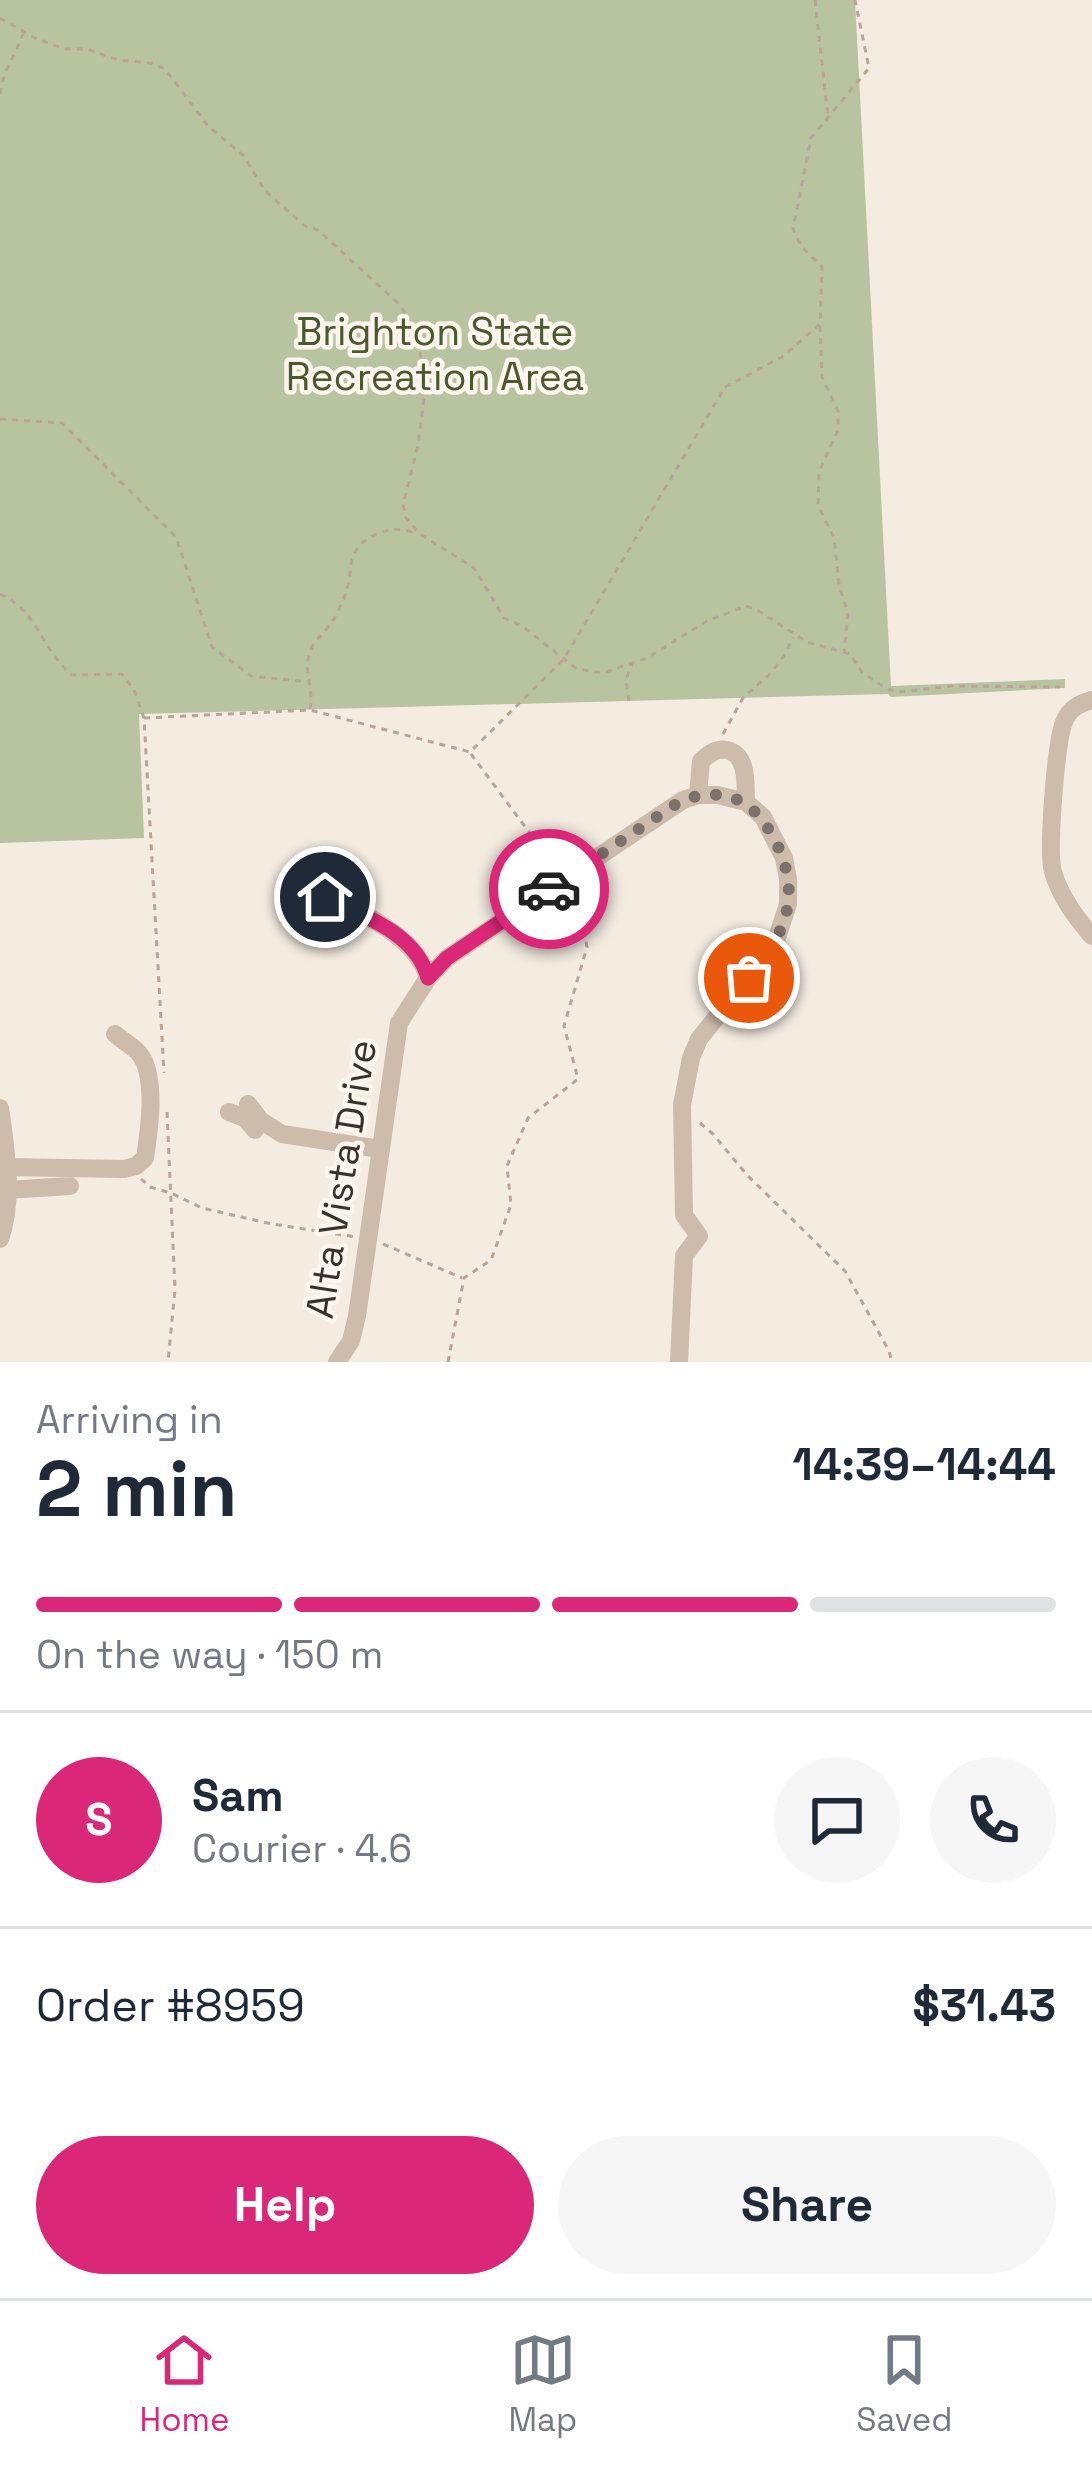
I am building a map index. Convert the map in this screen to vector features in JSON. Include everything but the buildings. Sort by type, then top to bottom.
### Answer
[{"type":"street","points":[[1092,700],[1076,704],[1059,741],[1052,870],[1075,916],[1092,936]]},
{"type":"street","points":[[679,1362],[684,1256],[699,1236],[684,1215],[682,1107],[691,1058],[699,1039],[775,944],[788,904],[784,858],[763,817],[746,802],[698,796],[701,761],[719,750],[729,750],[741,760],[746,802]]},
{"type":"street","name":"Alta Vista Drive","points":[[337,1362],[351,1341],[357,1316],[398,1023],[447,958],[682,800],[698,796]]},
{"type":"street","points":[[296,882],[392,932],[416,954],[428,978]]},
{"type":"street","points":[[6,1167],[128,1168],[145,1158],[150,1112],[145,1063],[115,1034]]},
{"type":"street","points":[[248,1104],[260,1120],[282,1134]]},
{"type":"street","points":[[0,1108],[7,1190],[6,1223],[0,1239]]},
{"type":"street","points":[[229,1112],[268,1136],[282,1134],[380,1149]]},
{"type":"street","points":[[7,1190],[70,1186]]},
{"type":"path","points":[[815,0],[828,117]]},
{"type":"path","points":[[844,652],[848,615],[834,538],[818,505],[819,472],[838,430],[838,411],[822,377],[822,267],[801,246],[793,229],[811,138],[869,68],[855,0]]},
{"type":"path","points":[[0,18],[64,49],[87,49],[165,69],[208,126],[244,157],[265,190],[305,226],[318,230],[400,304],[427,375],[418,445],[403,506],[406,518],[420,534]]},
{"type":"path","points":[[0,94],[23,32]]},
{"type":"path","points":[[470,752],[564,659],[725,387],[782,357],[820,324]]},
{"type":"path","points":[[0,419],[62,423],[176,538],[212,647],[251,676],[307,682]]},
{"type":"path","points":[[310,710],[310,651],[332,622],[347,590],[356,550],[388,529],[404,528],[474,568],[505,618],[577,669],[604,673],[647,658],[707,621],[746,606],[793,635],[850,654],[862,672],[899,694],[954,686],[1060,687]]},
{"type":"path","points":[[0,594],[26,611],[56,661],[72,675],[122,674],[144,718],[165,1085]]},
{"type":"path","points":[[719,750],[724,728],[743,698],[784,656],[793,635]]},
{"type":"path","points":[[629,701],[626,680],[632,662]]},
{"type":"path","points":[[144,718],[310,710],[470,752],[564,879],[581,913],[587,946],[564,1026],[578,1079],[529,1118],[507,1166],[511,1205],[491,1260],[464,1279],[448,1362]]},
{"type":"path","points":[[682,1107],[845,1271],[892,1362]]},
{"type":"path","points":[[166,1108],[175,1289],[167,1362]]},
{"type":"path","points":[[128,1168],[150,1187],[202,1208],[366,1239],[464,1279]]},
{"type":"green space","name":"Brighton State Recreation Area","points":[[0,0],[855,0],[891,686],[1065,679],[1065,688],[891,697],[139,714],[144,838],[0,843]]},
{"type":"way so far","points":[[549,889],[682,800],[718,795],[746,802],[763,817],[784,858],[788,879],[788,904],[775,944],[749,978]]},
{"type":"route","points":[[325,897],[392,932],[416,954],[428,978],[447,958],[549,889]]}]
